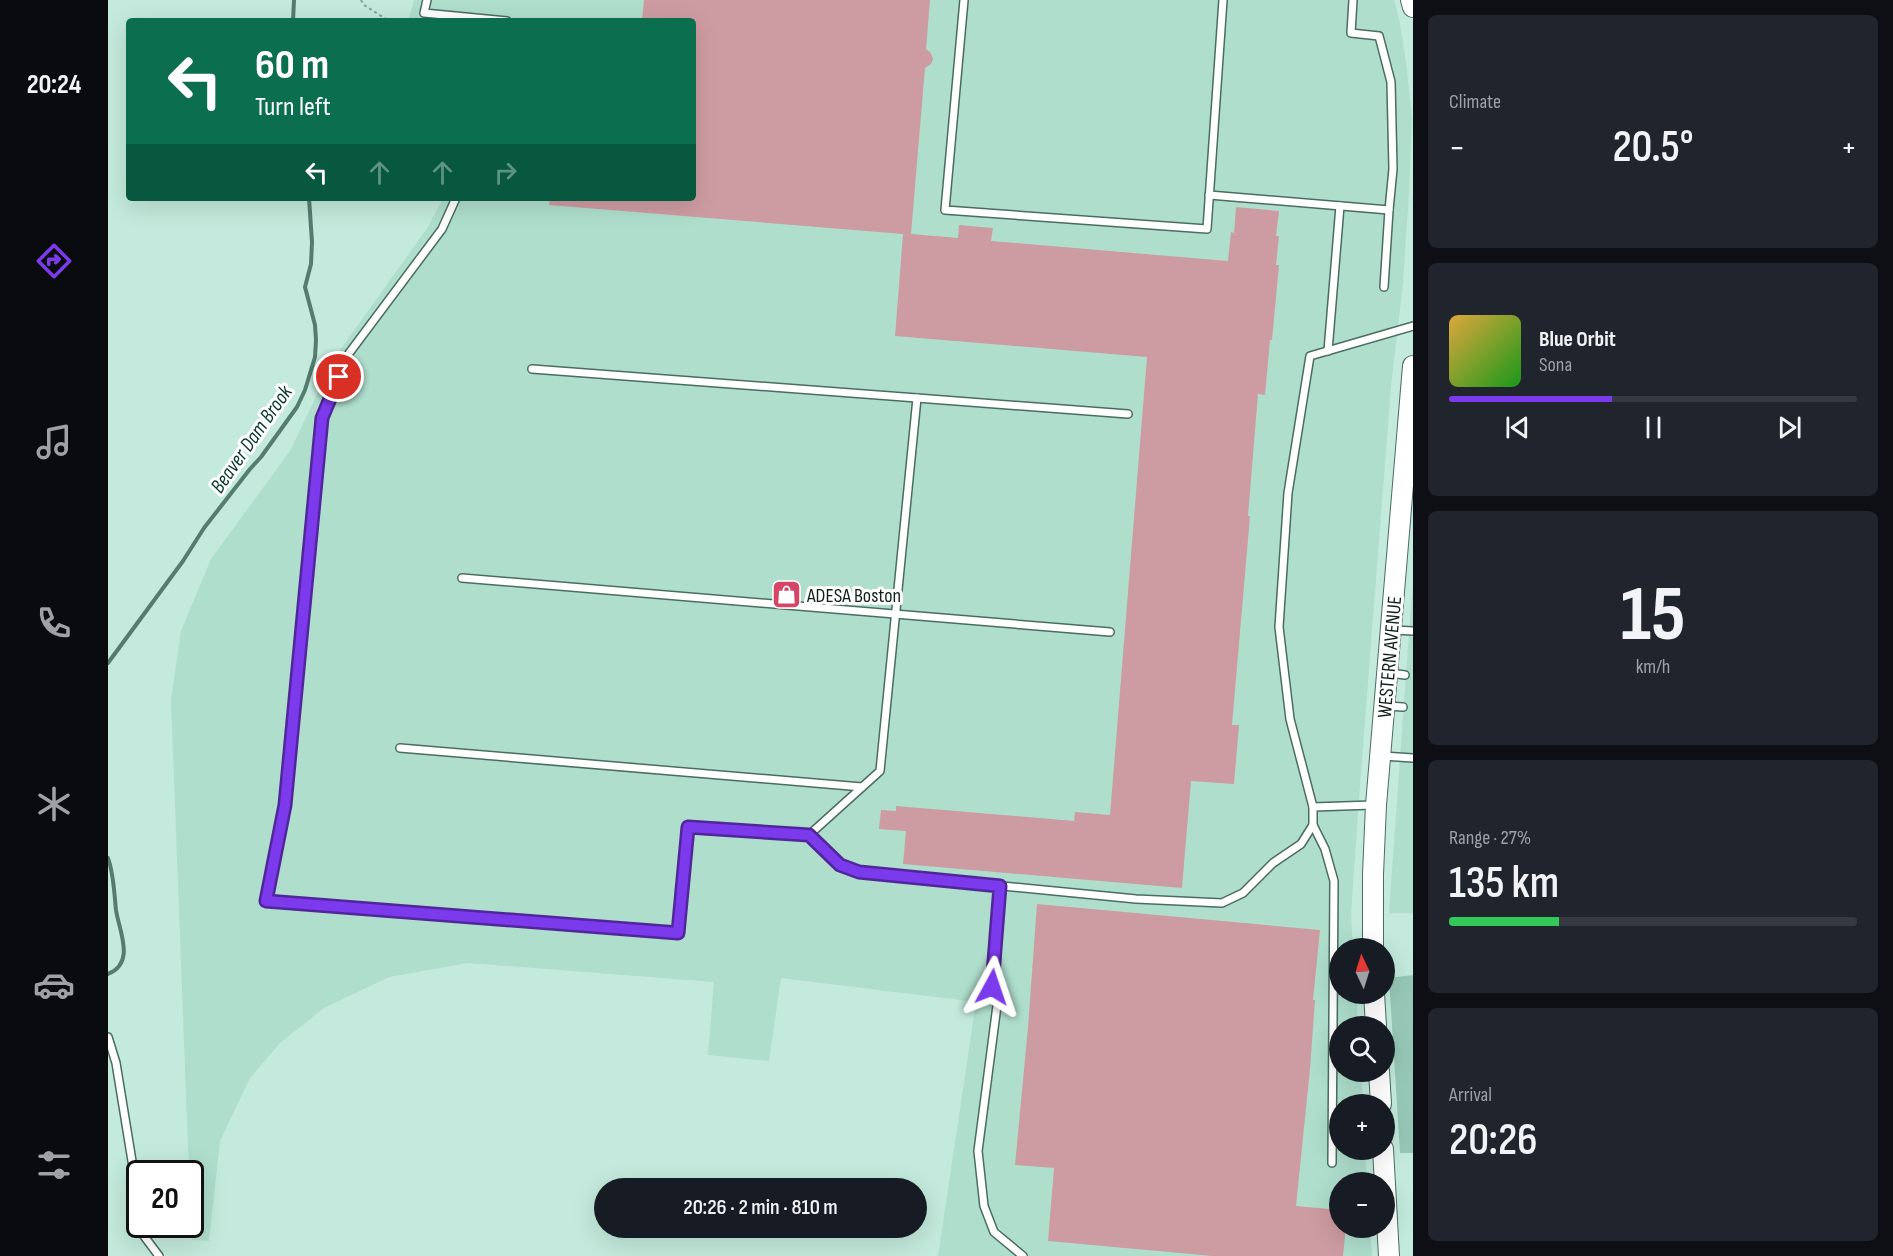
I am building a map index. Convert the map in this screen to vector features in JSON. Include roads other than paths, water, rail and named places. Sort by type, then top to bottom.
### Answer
[{"type":"street","points":[[1411,0],[1413,7]]},
{"type":"street","name":"WESTERN AVENUE","points":[[1372,938],[1372,874],[1381,756],[1394,707],[1396,674],[1391,629],[1413,366]]},
{"type":"street","points":[[1384,1160],[1389,1256]]},
{"type":"lane","points":[[427,0],[424,14],[471,18]]},
{"type":"lane","points":[[964,0],[945,210],[1207,229],[1223,0]]},
{"type":"lane","points":[[1353,0],[1351,33],[1379,36],[1390,82],[1392,169],[1383,287]]},
{"type":"lane","points":[[1209,195],[1389,210]]},
{"type":"lane","points":[[455,201],[442,229],[347,356],[322,418],[285,805],[266,901],[678,933],[688,827],[809,835],[840,865],[859,872],[1136,899],[1222,903],[1244,893],[1273,863],[1301,844],[1313,825]]},
{"type":"lane","points":[[1328,351],[1340,206]]},
{"type":"lane","points":[[1332,1163],[1334,881],[1325,849],[1313,825],[1313,807],[1290,719],[1279,627],[1288,493],[1310,356],[1413,326]]},
{"type":"lane","points":[[532,369],[1128,414]]},
{"type":"lane","points":[[809,835],[880,771],[917,398]]},
{"type":"lane","points":[[462,578],[1110,632]]},
{"type":"lane","points":[[1391,629],[1413,631]]},
{"type":"lane","points":[[400,748],[862,788]]},
{"type":"lane","points":[[1381,756],[1413,758]]},
{"type":"lane","points":[[1313,807],[1377,805]]},
{"type":"lane","points":[[1000,886],[992,987],[998,998],[978,1151],[984,1206],[994,1232],[1023,1256]]},
{"type":"lane","points":[[108,1037],[116,1063],[132,1160]]},
{"type":"lane","points":[[146,1238],[159,1256]]},
{"type":"waterway","name":"Beaver Dam Brook","points":[[293,18],[294,0]]},
{"type":"waterway","name":"Beaver Dam Brook","points":[[108,663],[183,561],[204,528],[261,457],[297,407],[305,390],[315,357],[316,340],[315,325],[305,287],[311,264],[309,201]]},
{"type":"waterway","name":"Beaver Dam Brook","points":[[108,858],[124,946],[121,962],[117,969],[108,974]]},
{"type":"place","name":"ADESA Boston","points":[[786,595]]}]
